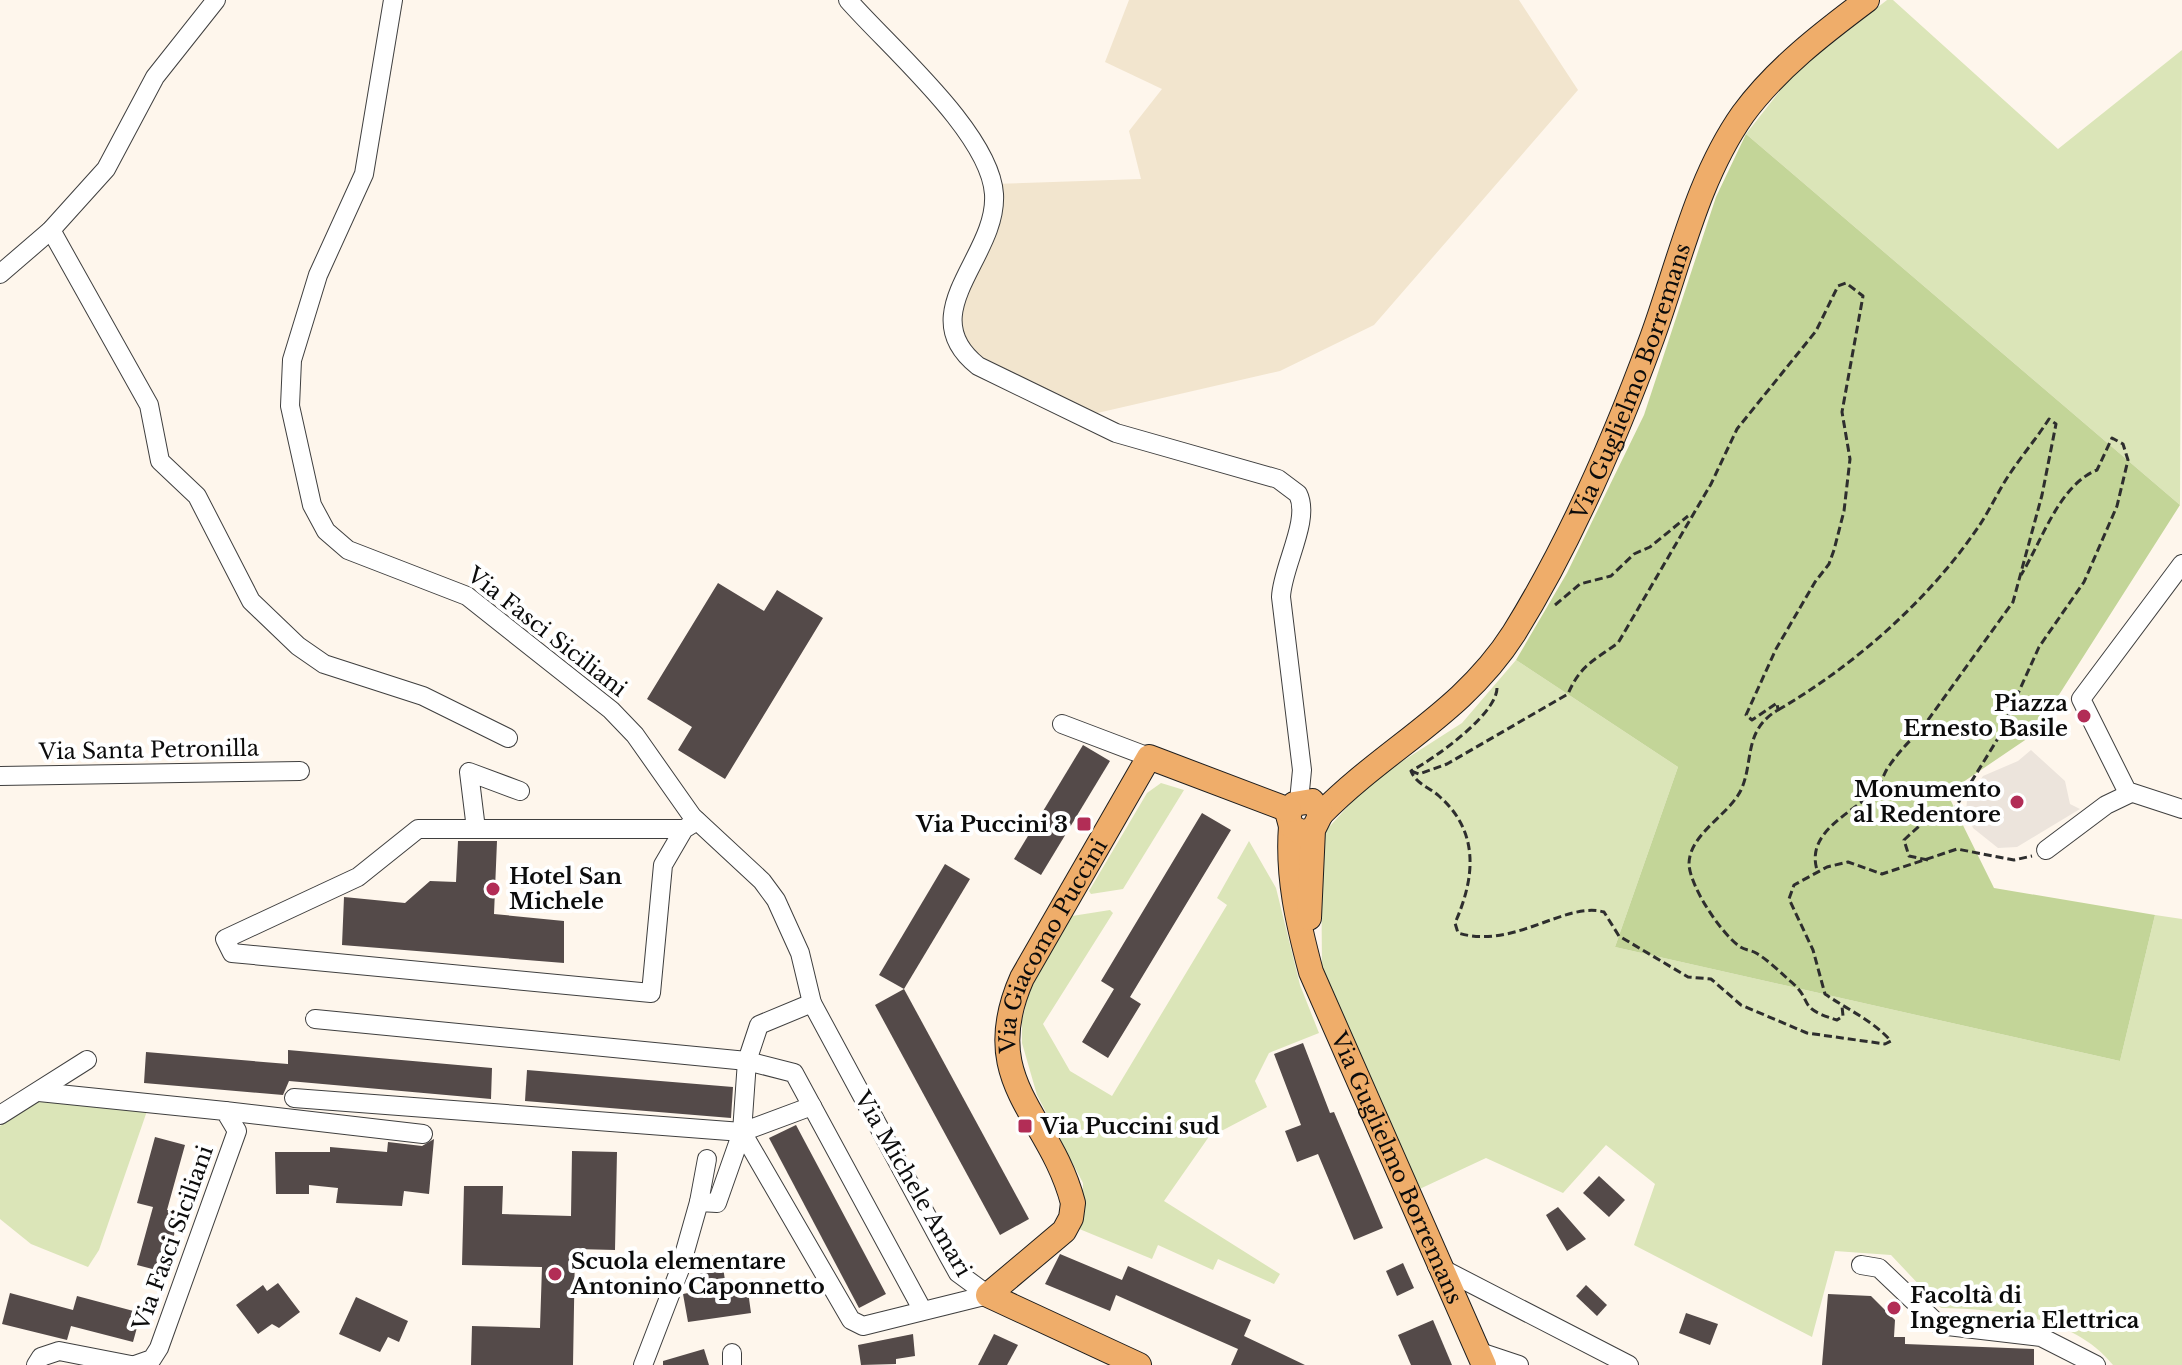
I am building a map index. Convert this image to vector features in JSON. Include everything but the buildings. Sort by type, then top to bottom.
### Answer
[{"type":"main road","name":"Via Guglielmo Borremans","points":[[1480,1358],[1437,1266],[1311,972],[1303,813],[1357,763],[1384,755],[1454,706],[1487,670],[1514,632],[1592,487],[1729,136],[1765,87],[1867,0]]},
{"type":"main road","points":[[1149,757],[1303,813]]},
{"type":"main road","name":"Via Giacomo Puccini","points":[[988,1295],[1064,1231],[1071,1218],[1073,1203],[1009,1066],[1005,1041],[1014,996],[1149,757]]},
{"type":"main road","name":"Via Michele Amari","points":[[988,1295],[1126,1362]]},
{"type":"street","points":[[0,274],[51,230],[106,169],[155,77],[216,0]]},
{"type":"street","name":"Via Fasci Siciliani","points":[[393,0],[364,174],[318,275],[292,360],[290,406],[312,505],[326,531],[348,550],[467,596],[611,710],[635,735],[690,825],[762,881],[776,900],[800,953],[812,1003]]},
{"type":"street","points":[[848,0],[967,132],[988,164],[994,198],[992,216],[957,297],[951,322],[956,344],[966,356],[978,366],[1116,433],[1278,479],[1298,494],[1302,518],[1283,574],[1281,597],[1302,770],[1303,813]]},
{"type":"street","points":[[51,230],[149,405],[160,461],[197,496],[251,601],[298,646],[324,664],[423,696],[508,738]]},
{"type":"street","points":[[2134,794],[2081,699],[2182,564]]},
{"type":"street","points":[[1062,724],[1149,757]]},
{"type":"street","name":"Via Santa Petronilla","points":[[0,776],[300,771]]},
{"type":"street","points":[[476,829],[469,772],[520,791]]},
{"type":"street","points":[[2046,850],[2106,805],[2134,794],[2182,809]]},
{"type":"street","points":[[690,825],[663,865],[651,993],[232,953],[225,939],[358,877],[418,829],[690,825]]},
{"type":"street","points":[[699,1202],[717,1203],[742,1132],[747,1061],[759,1025],[812,1003]]},
{"type":"street","name":"Via Michele Amari","points":[[812,1003],[958,1273],[988,1295]]},
{"type":"street","points":[[315,1019],[747,1061],[794,1073],[923,1311]]},
{"type":"street","points":[[0,1115],[87,1060]]},
{"type":"street","points":[[39,1092],[423,1134]]},
{"type":"street","points":[[294,1098],[742,1132],[812,1106]]},
{"type":"street","name":"Via Fasci Siciliani","points":[[36,1365],[41,1357],[59,1351],[133,1365],[152,1359],[159,1348],[237,1131],[225,1111]]},
{"type":"street","points":[[742,1132],[851,1320],[863,1326],[988,1295]]},
{"type":"street","points":[[643,1365],[680,1269],[699,1202],[707,1159]]},
{"type":"street","points":[[1861,1265],[1879,1268],[1939,1325],[2041,1337],[2096,1365]]},
{"type":"street","points":[[1437,1266],[1629,1365]]},
{"type":"street","points":[[1480,1358],[1519,1365]]},
{"type":"path","points":[[1411,771],[1419,774],[1447,764],[1568,694],[1579,674],[1597,654],[1609,650],[1624,635],[1637,607],[1711,484],[1737,429],[1821,324],[1838,286],[1846,283],[1863,296],[1842,412],[1850,459],[1844,511],[1829,564],[1776,649],[1746,715],[1752,720],[1777,703],[1778,710]]},
{"type":"path","points":[[1818,873],[1815,852],[1823,836],[1860,800],[1874,791],[1901,748],[1920,731],[2013,602],[2055,438],[2056,424],[2049,419],[2008,477],[1979,526],[1923,594],[1899,619],[1837,670],[1762,724],[1748,752],[1741,790],[1694,846],[1689,865],[1705,903],[1741,947],[1757,954],[1799,988],[1806,1007],[1816,1015],[1837,1020],[1843,1016],[1842,1006]]},
{"type":"path","points":[[1928,860],[1909,856],[1904,840],[1929,817],[1949,818],[1997,740],[2039,647],[2084,582],[2117,506],[2128,460],[2123,444],[2112,438],[2097,470],[2081,477],[2049,523],[2019,578]]},
{"type":"path","points":[[1545,611],[1580,584],[1611,576],[1634,554],[1650,547],[1692,513]]},
{"type":"path","points":[[1411,771],[1452,744],[1493,704],[1497,679],[1487,670]]},
{"type":"path","points":[[1411,771],[1414,779],[1450,809],[1472,853],[1472,867],[1455,923],[1458,933],[1489,937],[1528,930],[1591,909],[1604,912],[1619,936],[1688,977],[1711,979],[1741,1005],[1794,1029],[1885,1044],[1891,1041],[1856,1012],[1825,994],[1813,950],[1789,899],[1794,885],[1827,867],[1848,862],[1882,874],[1957,849],[2014,860],[2046,850]]},
{"type":"shaded area","points":[[1129,0],[1519,0],[1578,90],[1374,325],[1280,371],[1080,417],[978,366],[951,322],[993,184],[1141,179],[1129,131],[1162,89],[1105,62]]},
{"type":"shaded area","name":"Piazza Ernesto Basile","points":[[2031,750],[2065,781],[2070,804],[2080,809],[2017,847],[1998,848],[1973,828],[1966,811],[1967,800],[1983,776],[2018,761]]},
{"type":"green space","points":[[1887,0],[1893,0],[2058,149],[2182,50],[2180,505],[1746,134],[1794,73]]},
{"type":"green space","points":[[1746,134],[2180,505],[2034,734],[1947,793],[1994,888],[2155,915],[2120,1061],[1615,947],[1678,767],[1516,660],[1567,573],[1644,415],[1716,197]]},
{"type":"green space","points":[[1516,660],[1678,767],[1615,947],[2120,1061],[2155,915],[2182,919],[2182,1365],[2113,1365],[2078,1336],[2034,1318],[1987,1310],[1941,1308],[1891,1255],[1835,1251],[1812,1337],[1634,1245],[1655,1184],[1606,1145],[1563,1193],[1486,1158],[1411,1193],[1322,971],[1321,836],[1370,782],[1462,723]]},
{"type":"green space","points":[[1161,783],[1184,790],[1123,889],[1091,894],[1089,891],[1147,793]]},
{"type":"green space","points":[[1249,841],[1276,888],[1300,985],[1319,1033],[1269,1053],[1255,1081],[1267,1107],[1208,1138],[1164,1201],[1280,1274],[1274,1284],[1218,1259],[1213,1270],[1158,1245],[1152,1259],[1077,1228],[1083,1183],[1037,1095],[1022,1043],[1022,1021],[1030,988],[1072,916],[1110,910],[1113,913],[1043,1024],[1070,1071],[1112,1096],[1227,905],[1217,898]]},
{"type":"green space","points":[[43,1099],[147,1111],[99,1250],[88,1267],[31,1244],[0,1219],[0,1126]]},
{"type":"place","name":"Piazza Ernesto Basile","points":[[2084,716]]},
{"type":"place","name":"Monumento al Redentore","points":[[2017,802]]},
{"type":"place","name":"Via Puccini 3","points":[[1084,824]]},
{"type":"place","name":"Hotel San Michele","points":[[493,889]]},
{"type":"place","name":"Via Puccini sud","points":[[1025,1126]]},
{"type":"place","name":"Scuola elementare Antonino Caponnetto","points":[[555,1274]]},
{"type":"place","name":"Facoltà di Ingegneria Elettrica","points":[[1894,1308]]}]
